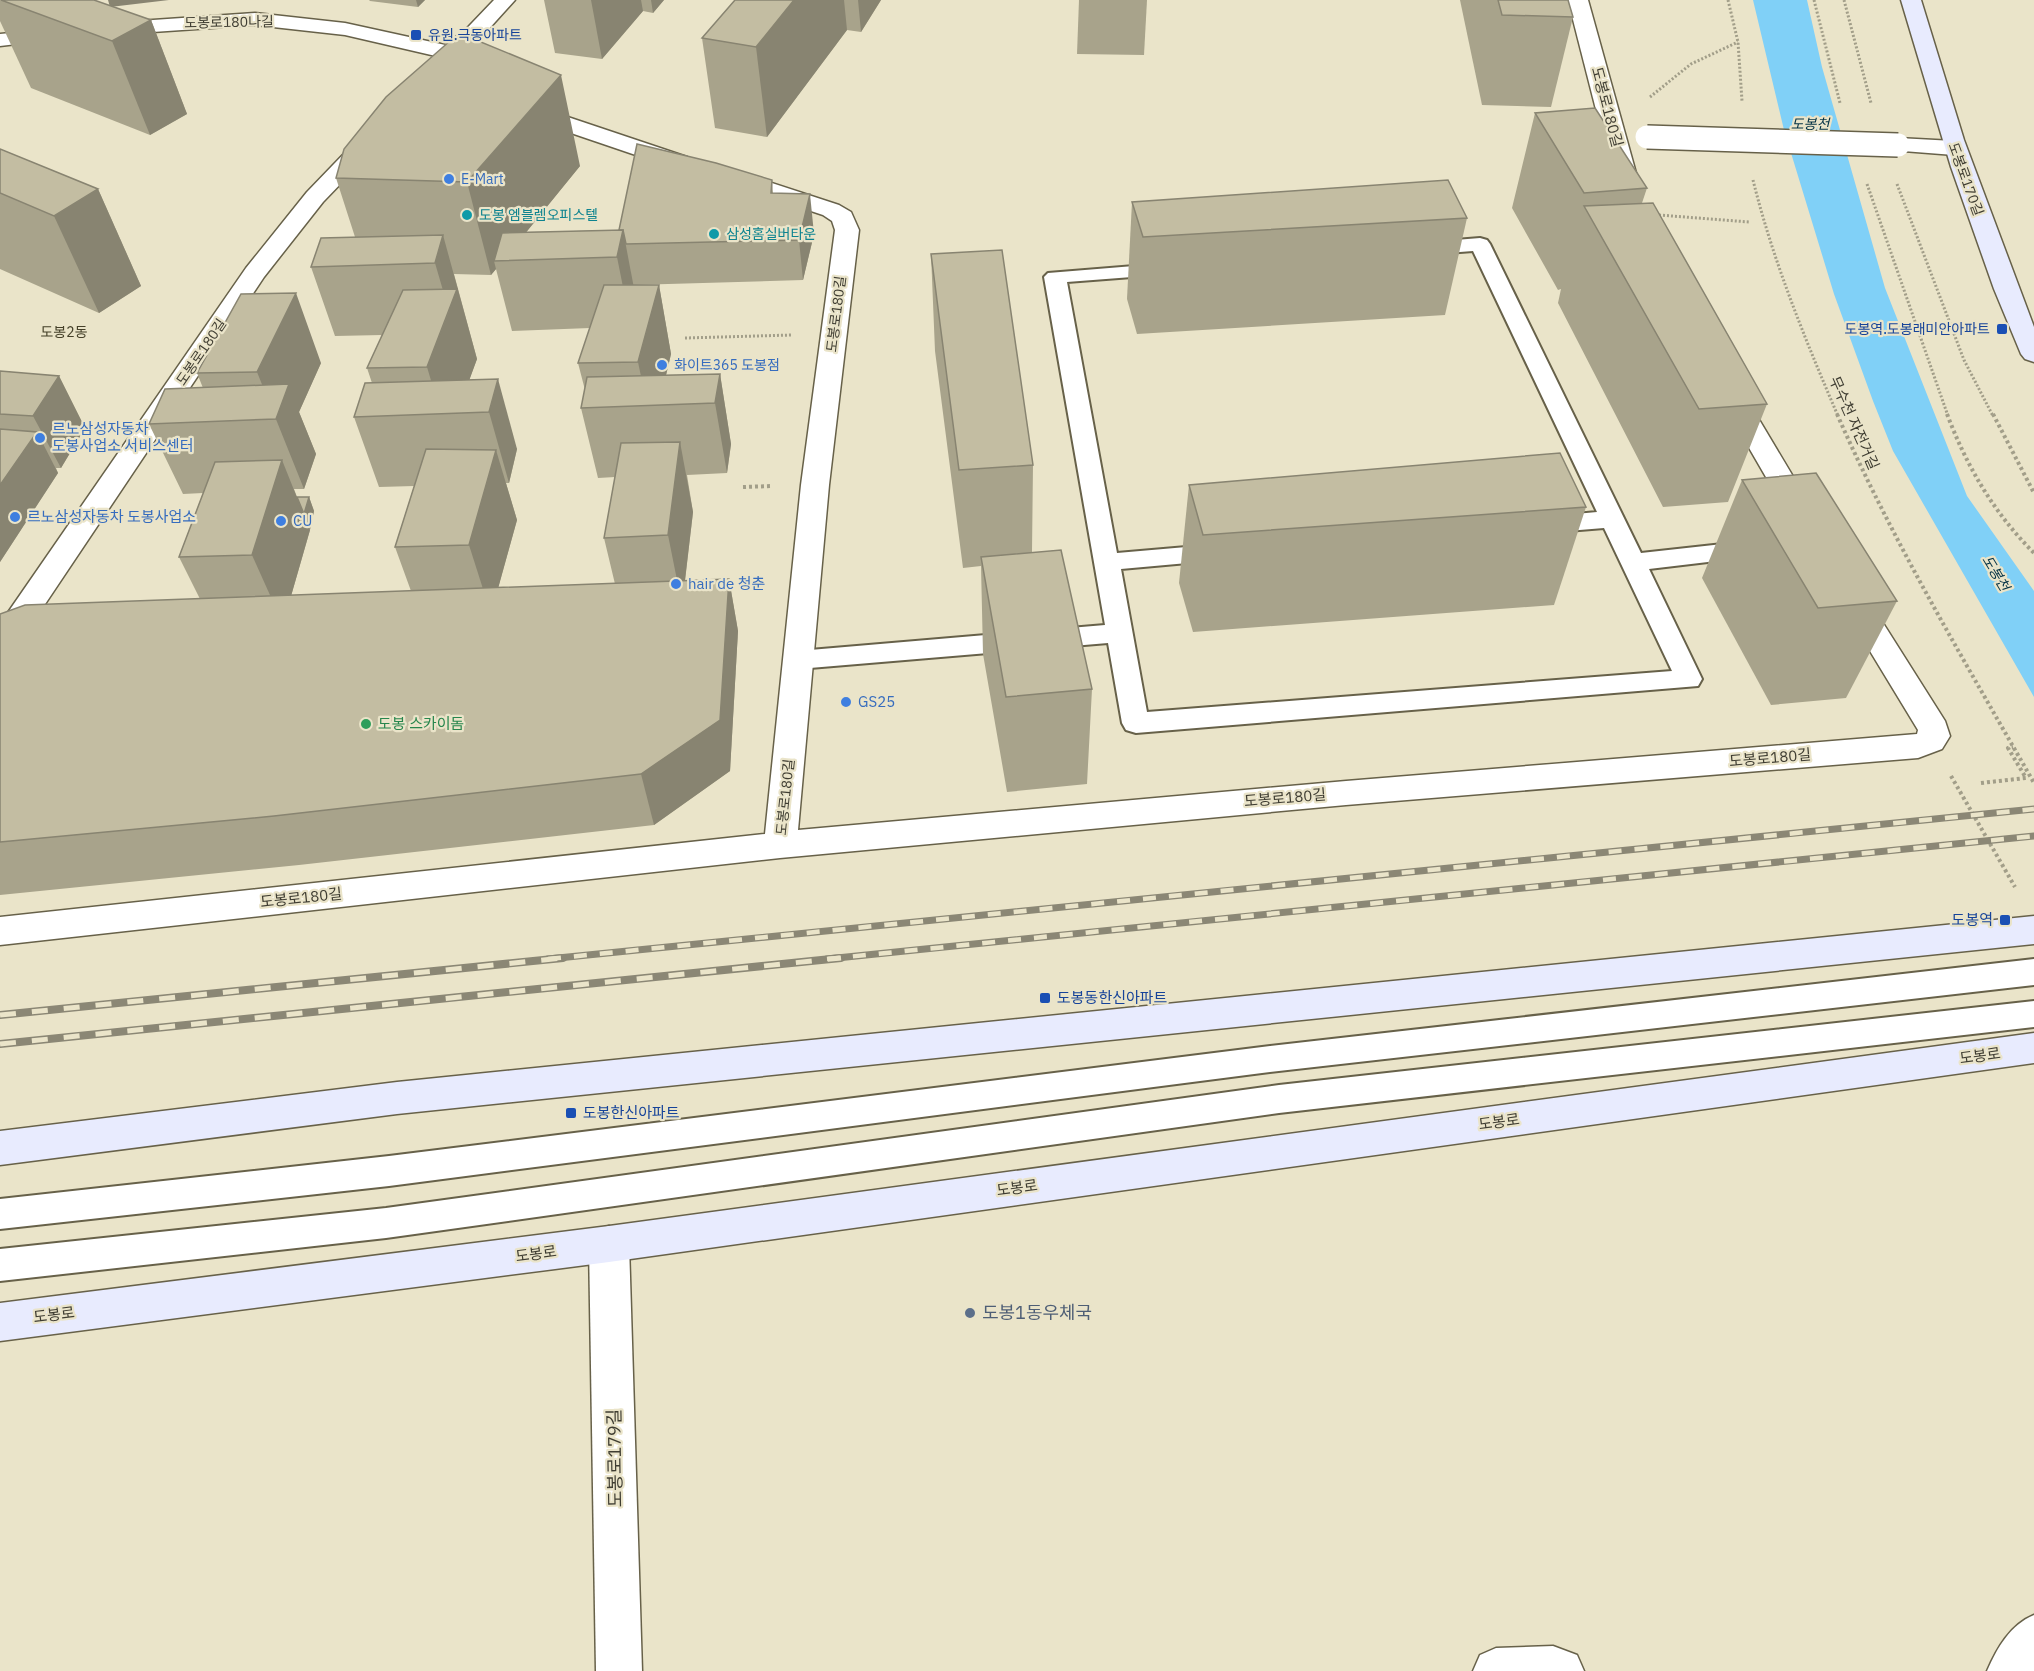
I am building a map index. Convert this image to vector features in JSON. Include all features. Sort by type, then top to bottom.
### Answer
[{"type":"main road","name":"도봉로170길","points":[[1911,0],[1932,79],[1954,148],[1999,272],[2034,354]]},
{"type":"main road","points":[[0,1148],[397,1098],[2034,930]]},
{"type":"main road","name":"도봉로","points":[[0,1322],[609,1244],[2034,1048]]},
{"type":"street","points":[[435,85],[455,54],[505,0]]},
{"type":"street","name":"도봉로180길","points":[[1578,0],[1615,135],[1648,215]]},
{"type":"street","name":"도봉로180나길","points":[[92,31],[201,20],[256,9],[455,54]]},
{"type":"street","points":[[0,40],[69,33]]},
{"type":"street","name":"도봉로180길","points":[[505,103],[809,202],[843,217],[847,230],[833,333],[780,845]]},
{"type":"street","name":"도봉로180길","points":[[0,646],[255,273],[315,197],[382,128]]},
{"type":"street","points":[[1615,135],[1954,148]]},
{"type":"street","points":[[1717,370],[1818,542]]},
{"type":"street","points":[[1837,573],[1934,729],[1931,741]]},
{"type":"street","name":"도봉로180길","points":[[0,931],[780,845],[1346,793],[1918,746],[1931,741]]},
{"type":"street","name":"도봉로179길","points":[[609,1244],[619,1671]]},
{"type":"street","points":[[2010,1671],[2034,1638]]},
{"type":"street","points":[[1496,1671],[1553,1669],[1561,1671]]},
{"type":"lane","points":[[1480,244],[1613,519],[1689,679],[1136,723],[1054,277],[1480,244]]},
{"type":"lane","points":[[1519,527],[1613,519]]},
{"type":"lane","points":[[1633,562],[1772,547]]},
{"type":"lane","points":[[1107,562],[1248,550]]},
{"type":"lane","points":[[798,660],[1120,633]]},
{"type":"lane","points":[[0,1214],[389,1171],[1240,1063],[2034,972]]},
{"type":"lane","points":[[0,1265],[386,1223],[1279,1099],[2034,1014]]},
{"type":"path","points":[[1728,0],[1738,42],[1742,103]]},
{"type":"path","points":[[1815,0],[1842,114]]},
{"type":"path","points":[[1844,0],[1872,106]]},
{"type":"path","points":[[1615,135],[1659,87],[1690,64],[1738,42]]},
{"type":"path","name":"무수천 자전거길","points":[[1752,173],[1764,225],[1804,337],[1857,460],[1923,588],[2034,783]]},
{"type":"path","points":[[1896,180],[1964,360],[2034,493]]},
{"type":"path","points":[[1866,181],[1955,437],[1987,498],[2006,527],[2034,553]]},
{"type":"path","points":[[1648,215],[1749,222]]},
{"type":"path","points":[[685,338],[833,333]]},
{"type":"path","points":[[1931,741],[2015,887]]},
{"type":"path","points":[[1981,783],[2026,778],[2008,748],[2013,747]]},
{"type":"water","name":"도봉천","points":[[1753,0],[1807,0],[1822,67],[1885,288],[1967,496],[2034,591],[2034,697],[1893,451],[1834,294],[1784,130]]},
{"type":"building","points":[[1,0],[94,0],[151,20],[112,41]]},
{"type":"building","points":[[735,0],[794,0],[756,47],[702,38]]},
{"type":"building","points":[[1498,0],[1568,0],[1573,17],[1502,15]]},
{"type":"building","points":[[459,33],[561,75],[467,182],[336,178],[344,149],[386,97]]},
{"type":"building","points":[[1595,108],[1647,188],[1584,193],[1535,113]]},
{"type":"building","points":[[637,144],[716,163],[772,180],[771,193],[810,194],[799,240],[626,244],[623,230],[619,230]]},
{"type":"building","points":[[0,149],[98,189],[54,216],[0,193]]},
{"type":"building","points":[[1448,180],[1467,218],[1143,237],[1132,202]]},
{"type":"building","points":[[1653,203],[1767,404],[1699,409],[1584,206]]},
{"type":"building","points":[[623,230],[617,257],[494,261],[502,233]]},
{"type":"building","points":[[443,235],[435,263],[311,267],[321,238]]},
{"type":"building","points":[[1002,250],[1033,465],[959,470],[931,254]]},
{"type":"building","points":[[604,285],[659,285],[638,362],[578,363]]},
{"type":"building","points":[[457,289],[427,367],[367,368],[403,290]]},
{"type":"building","points":[[296,293],[257,372],[197,373],[241,294]]},
{"type":"building","points":[[0,371],[59,376],[33,416],[0,414]]},
{"type":"building","points":[[720,374],[715,403],[581,408],[587,377]]},
{"type":"building","points":[[498,379],[489,412],[354,417],[365,383]]},
{"type":"building","points":[[289,384],[276,419],[149,424],[165,389]]},
{"type":"building","points":[[0,429],[37,432],[0,485]]},
{"type":"building","points":[[680,442],[668,535],[604,538],[621,443]]},
{"type":"building","points":[[426,449],[496,450],[469,545],[395,547]]},
{"type":"building","points":[[1560,453],[1586,507],[1203,535],[1189,485]]},
{"type":"building","points":[[282,460],[252,555],[179,557],[215,462]]},
{"type":"building","points":[[1816,473],[1897,601],[1818,608],[1742,480]]},
{"type":"building","points":[[297,497],[309,497],[304,514]]},
{"type":"building","points":[[1061,550],[1092,689],[1006,697],[981,557]]},
{"type":"building","name":"도봉 스카이돔","points":[[729,579],[720,720],[641,774],[274,816],[0,842],[0,614],[25,605]]},
{"type":"railway","points":[[548,959],[2034,809]]},
{"type":"railway","points":[[827,959],[2034,836]]},
{"type":"railway","points":[[0,1015],[563,958]]},
{"type":"railway","points":[[0,1044],[841,958]]},
{"type":"place","name":"유원.극동아파트","points":[[416,35]]},
{"type":"place","name":"E-Mart","points":[[449,179]]},
{"type":"place","name":"도봉 엠블렘오피스텔","points":[[467,215]]},
{"type":"place","name":"삼성홈실버타운","points":[[714,234]]},
{"type":"place","name":"도봉역.도봉래미안아파트","points":[[2002,329]]},
{"type":"place","name":"화이트365 도봉점","points":[[662,365]]},
{"type":"place","name":"르노삼성자동차 도봉사업소 서비스센터","points":[[40,438]]},
{"type":"place","name":"르노삼성자동차 도봉사업소","points":[[15,517]]},
{"type":"place","name":"CU","points":[[281,521]]},
{"type":"place","name":"hair de 청춘","points":[[676,584]]},
{"type":"place","name":"GS25","points":[[846,702]]},
{"type":"place","name":"도봉 스카이돔","points":[[366,724]]},
{"type":"place","name":"도봉역","points":[[2005,920]]},
{"type":"place","name":"도봉동한신아파트","points":[[1045,998]]},
{"type":"place","name":"도봉한신아파트","points":[[571,1113]]},
{"type":"place","name":"도봉1동우체국","points":[[970,1313]]},
{"type":"district","name":"도봉2동","points":[[64,332]]}]
